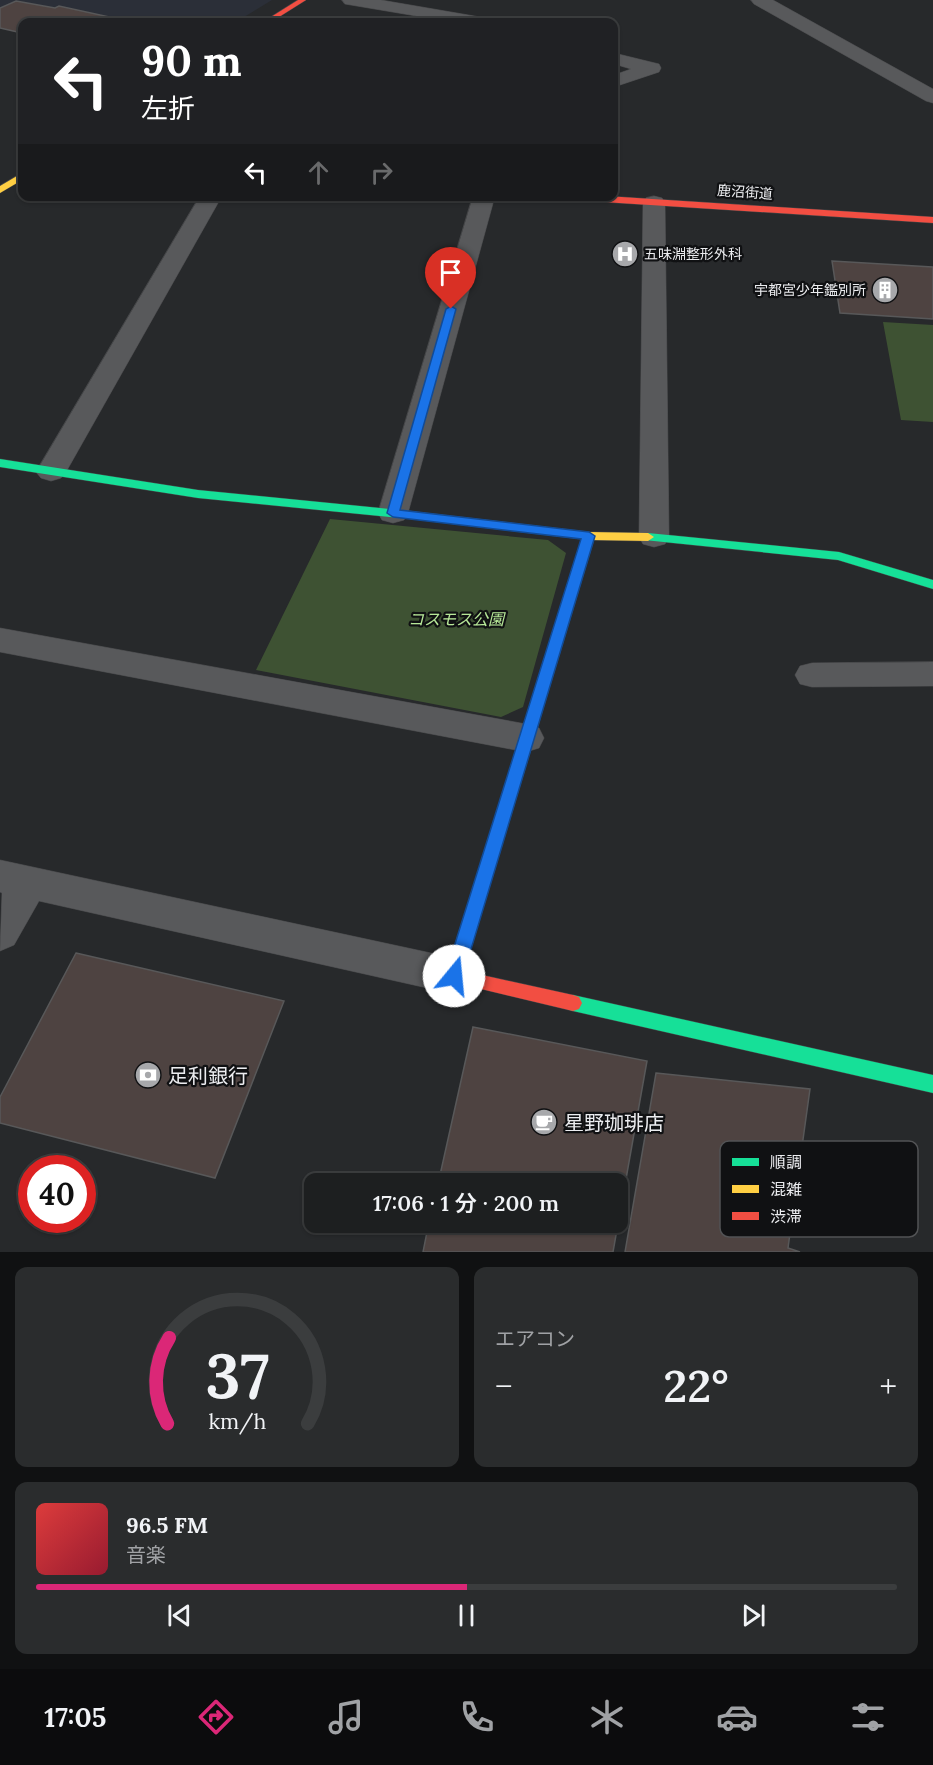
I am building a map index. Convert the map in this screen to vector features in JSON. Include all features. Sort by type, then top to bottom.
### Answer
[{"type":"street","points":[[274,18],[303,0]]},
{"type":"street","points":[[351,0],[457,18]]},
{"type":"street","points":[[760,0],[933,97]]},
{"type":"street","points":[[618,60],[652,68],[618,80]]},
{"type":"street","points":[[0,190],[18,179]]},
{"type":"street","name":"鹿沼街道","points":[[618,200],[933,220]]},
{"type":"street","points":[[51,472],[208,201]]},
{"type":"street","points":[[393,513],[482,201]]},
{"type":"street","points":[[654,203],[654,537]]},
{"type":"street","points":[[0,463],[198,494],[393,513],[589,536],[654,537],[839,556],[933,585]]},
{"type":"street","points":[[454,976],[589,536]]},
{"type":"street","points":[[0,640],[526,738]]},
{"type":"street","points":[[812,675],[933,674]]},
{"type":"street","points":[[0,933],[15,879],[933,1084]]},
{"type":"shaded area","points":[[0,0],[272,0],[243,18],[18,18],[18,32],[0,28]]},
{"type":"green space","points":[[883,322],[933,325],[933,422],[901,420]]},
{"type":"green space","name":"コスモス公園","points":[[330,519],[548,540],[566,553],[523,707],[501,717],[256,670]]},
{"type":"building","points":[[16,1],[55,8],[59,6],[114,18],[18,18],[18,32],[0,28],[0,8]]},
{"type":"building","name":"宇都宮少年鑑別所","points":[[832,261],[933,267],[933,319],[840,313]]},
{"type":"building","points":[[76,953],[284,1001],[215,1178],[0,1123],[0,1097]]},
{"type":"building","name":"星野珈琲店","points":[[473,1027],[647,1061],[627,1173],[440,1173]]},
{"type":"building","points":[[656,1073],[810,1089],[803,1141],[720,1141],[720,1237],[790,1237],[788,1248],[800,1252],[625,1252]]},
{"type":"building","name":"星野珈琲店","points":[[427,1233],[616,1233],[613,1252],[423,1252]]},
{"type":"traffic: fast","points":[[0,463],[198,494],[400,514]]},
{"type":"traffic: fast","points":[[487,869],[589,536]]},
{"type":"traffic: fast","points":[[648,537],[839,556],[933,585]]},
{"type":"traffic: fast","points":[[573,1003],[933,1084]]},
{"type":"traffic: slow","points":[[0,190],[18,179]]},
{"type":"traffic: slow","points":[[400,514],[589,536],[648,537]]},
{"type":"traffic: jam","points":[[274,18],[303,0]]},
{"type":"traffic: jam","points":[[618,200],[933,220]]},
{"type":"traffic: jam","points":[[487,869],[454,976],[573,1003]]},
{"type":"place","name":"五味淵整形外科","points":[[625,254]]},
{"type":"place","name":"宇都宮少年鑑別所","points":[[885,290]]},
{"type":"place","name":"足利銀行","points":[[148,1075]]},
{"type":"place","name":"星野珈琲店","points":[[544,1122]]},
{"type":"route","points":[[451,309],[393,513],[589,536],[454,976]]}]
